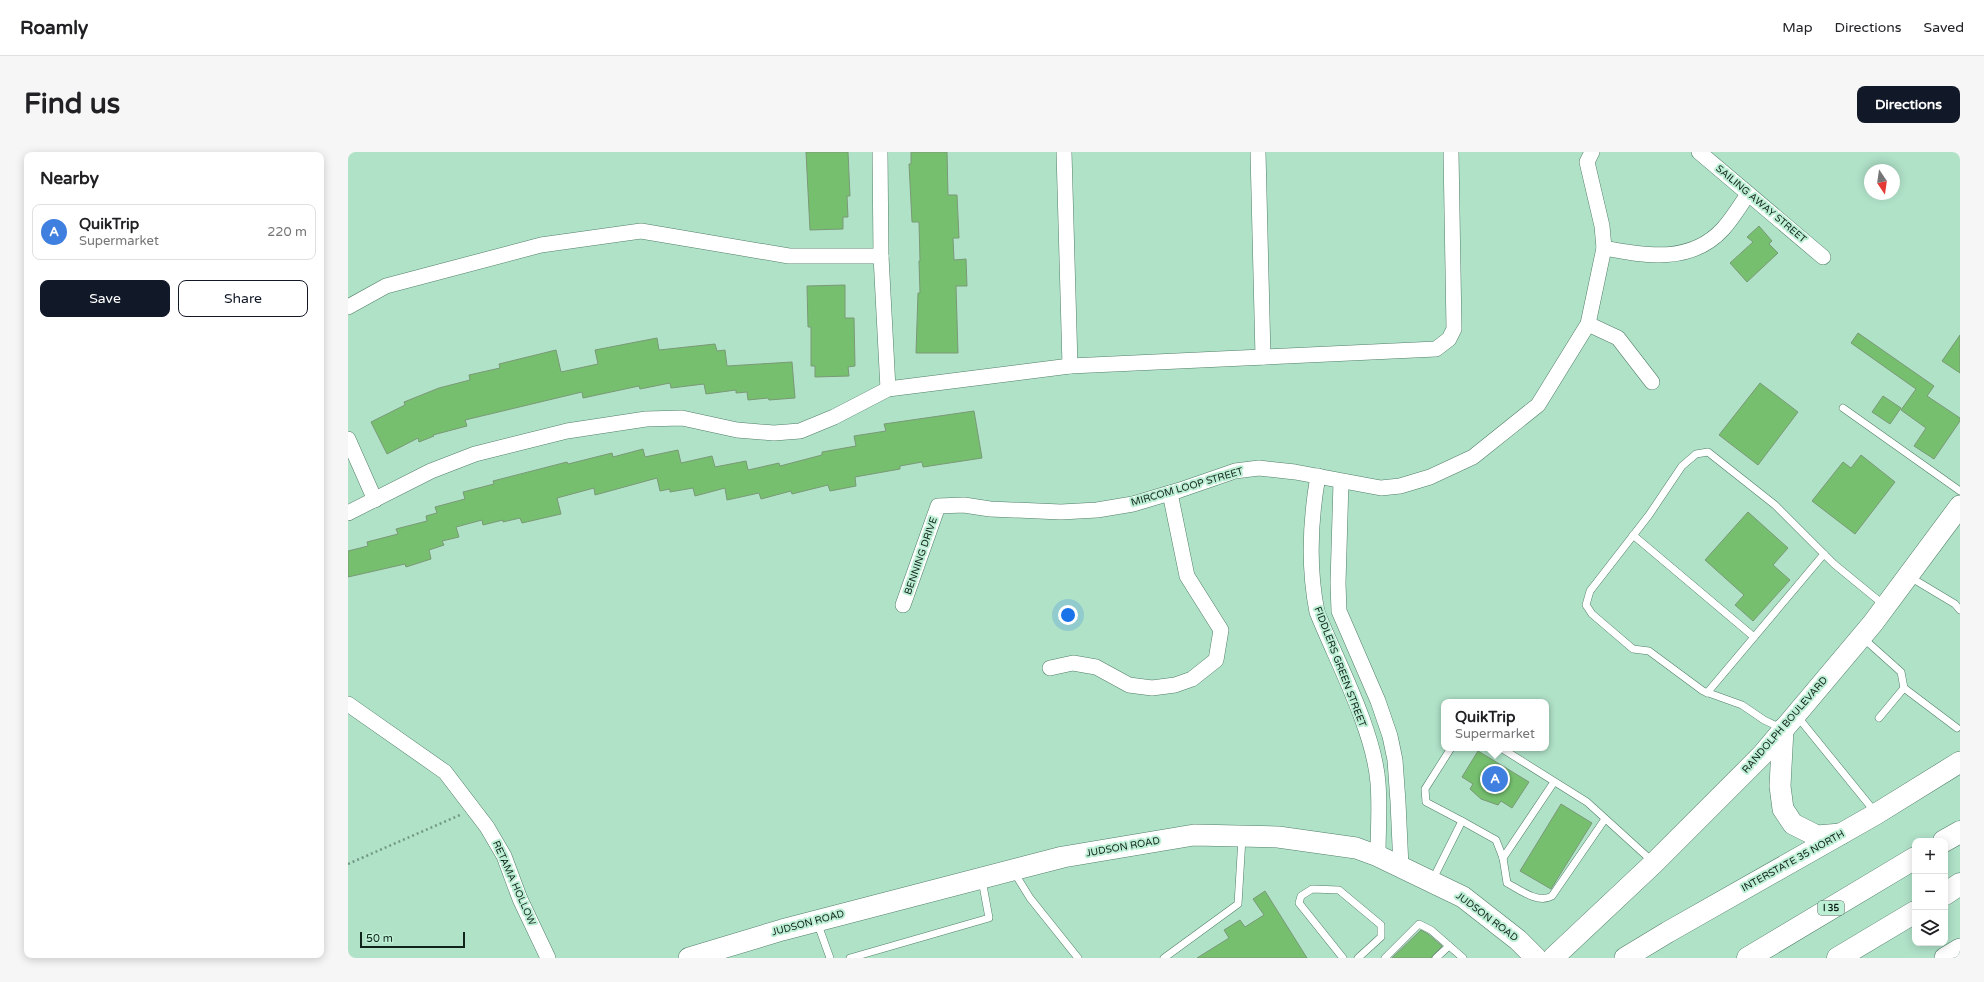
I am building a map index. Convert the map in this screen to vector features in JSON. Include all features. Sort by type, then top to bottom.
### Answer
[{"type":"highway","points":[[1948,839],[1960,832]]},
{"type":"highway","name":"I 35","points":[[1748,958],[1912,860]]},
{"type":"highway","points":[[1948,892],[1960,884]]},
{"type":"highway","points":[[1838,958],[1912,914]]},
{"type":"main road","name":"RANDOLPH BOULEVARD","points":[[1552,958],[1654,863],[1762,755],[1886,606],[1960,506]]},
{"type":"main road","points":[[1789,722],[1780,786],[1784,809],[1794,824],[1817,836],[1841,834]]},
{"type":"main road","name":"INTERSTATE 35 NORTH","points":[[1625,958],[1876,814],[1960,762]]},
{"type":"main road","name":"JUDSON ROAD","points":[[689,958],[725,946],[816,921],[1063,857],[1194,835],[1278,837],[1348,847],[1378,856],[1464,897],[1518,940],[1536,958]]},
{"type":"main road","points":[[1945,958],[1960,949]]},
{"type":"street","points":[[880,152],[880,256],[888,389]]},
{"type":"street","points":[[1064,152],[1070,366]]},
{"type":"street","points":[[1258,152],[1263,357]]},
{"type":"street","points":[[348,513],[431,471],[475,454],[568,431],[646,419],[682,418],[737,430],[774,434],[800,431],[834,417],[888,389],[1070,366],[1436,348],[1449,339],[1454,329],[1451,152]]},
{"type":"street","name":"MIRCOM LOOP STREET","points":[[938,506],[964,505],[990,509],[1061,512],[1119,506],[1170,493],[1235,471],[1259,468],[1318,476],[1341,482],[1380,488],[1400,486],[1430,477],[1473,457],[1538,405],[1588,324],[1604,248],[1599,212],[1587,162],[1592,152]]},
{"type":"street","name":"SAILING AWAY STREET","points":[[1699,152],[1823,257]]},
{"type":"street","points":[[1604,248],[1641,255],[1661,256],[1683,253],[1701,247],[1722,230],[1748,194]]},
{"type":"street","points":[[348,308],[386,286],[540,246],[640,231],[789,256],[880,256]]},
{"type":"street","points":[[1588,324],[1618,338],[1652,382]]},
{"type":"street","points":[[348,439],[375,500]]},
{"type":"street","name":"FIDDLERS GREEN STREET","points":[[1318,476],[1312,508],[1311,565],[1313,594],[1317,612],[1362,718],[1373,755],[1378,783],[1378,856]]},
{"type":"street","name":"FIDDLERS GREEN STREET","points":[[1341,482],[1338,583],[1339,611],[1378,701],[1390,736],[1395,760],[1400,867]]},
{"type":"street","points":[[1050,668],[1073,664],[1096,667],[1129,685],[1152,688],[1175,685],[1192,678],[1216,660],[1222,630],[1187,576],[1170,493]]},
{"type":"street","name":"BENNING DRIVE","points":[[903,605],[938,506]]},
{"type":"street","name":"RETAMA HOLLOW","points":[[348,704],[445,772],[488,827],[504,856],[520,899],[548,958]]},
{"type":"lane","points":[[1843,408],[1960,491]]},
{"type":"lane","points":[[1876,814],[1789,722],[1764,720],[1742,705],[1707,693],[1649,651],[1632,649],[1592,614],[1586,605],[1590,591],[1633,535],[1682,466],[1696,454],[1708,452],[1775,505],[1824,554],[1886,606]]},
{"type":"lane","points":[[1633,535],[1754,637]]},
{"type":"lane","points":[[1707,693],[1824,554]]},
{"type":"lane","points":[[1908,576],[1955,604],[1960,610]]},
{"type":"lane","points":[[1862,636],[1901,672],[1904,688],[1958,728]]},
{"type":"lane","points":[[1879,718],[1904,688]]},
{"type":"lane","points":[[1449,751],[1425,790],[1426,802],[1496,840],[1503,858],[1507,883],[1538,899],[1546,900],[1552,896],[1605,819]]},
{"type":"lane","points":[[1506,751],[1587,802],[1654,863]]},
{"type":"lane","points":[[1503,858],[1554,782]]},
{"type":"lane","points":[[1432,882],[1462,821]]},
{"type":"lane","points":[[1164,958],[1238,904],[1242,836]]},
{"type":"lane","points":[[1013,870],[1030,898],[1078,958]]},
{"type":"lane","points":[[850,958],[990,918],[982,878]]},
{"type":"lane","points":[[1343,958],[1300,903],[1301,896],[1312,890],[1339,890],[1381,925],[1381,937],[1358,958]]},
{"type":"lane","points":[[816,921],[830,958]]},
{"type":"lane","points":[[1385,958],[1419,924],[1431,930],[1463,958]]},
{"type":"lane","points":[[1436,958],[1449,946]]},
{"type":"path","points":[[348,864],[474,809]]},
{"type":"building","points":[[806,152],[848,152],[850,196],[847,196],[848,217],[843,217],[843,229],[810,230]]},
{"type":"building","points":[[911,152],[947,152],[948,195],[957,195],[959,238],[953,238],[954,260],[966,259],[967,286],[956,286],[958,353],[916,353],[918,293],[920,293],[920,261],[919,222],[912,222],[909,164],[911,164]]},
{"type":"building","points":[[1759,226],[1772,241],[1769,244],[1778,253],[1747,282],[1730,263],[1753,242],[1747,237]]},
{"type":"building","points":[[845,285],[845,318],[854,318],[855,366],[848,367],[849,376],[815,377],[815,366],[811,366],[811,327],[808,327],[807,286]]},
{"type":"building","points":[[1858,333],[1934,386],[1927,396],[1960,418],[1960,421],[1934,459],[1914,446],[1926,428],[1901,410],[1916,389],[1851,343]]},
{"type":"building","points":[[1960,335],[1960,373],[1942,361]]},
{"type":"building","points":[[657,338],[659,350],[715,344],[717,351],[725,350],[727,366],[792,362],[795,398],[748,400],[747,392],[736,393],[736,390],[706,394],[704,384],[671,388],[670,383],[640,389],[639,386],[583,398],[582,392],[465,420],[467,426],[433,435],[434,436],[419,442],[418,438],[387,454],[371,422],[405,405],[404,402],[439,388],[470,380],[469,375],[500,368],[499,364],[556,350],[561,372],[598,364],[595,350]]},
{"type":"building","points":[[1760,383],[1798,412],[1758,465],[1719,435]]},
{"type":"building","points":[[1883,396],[1901,408],[1890,424],[1872,412]]},
{"type":"building","points":[[974,411],[982,458],[923,467],[922,462],[900,466],[900,469],[855,477],[856,486],[830,491],[828,485],[792,494],[791,491],[761,499],[759,493],[727,500],[725,488],[695,496],[693,488],[670,492],[670,489],[660,491],[657,478],[595,495],[594,488],[557,498],[561,514],[522,523],[520,518],[483,525],[482,520],[456,527],[459,537],[442,541],[444,545],[429,550],[431,559],[406,567],[405,564],[348,577],[348,551],[368,546],[367,542],[398,534],[396,529],[427,521],[426,516],[437,513],[435,507],[465,499],[463,492],[494,484],[493,481],[567,462],[568,464],[612,453],[613,457],[643,449],[645,457],[678,450],[681,463],[712,456],[715,467],[746,461],[748,470],[779,463],[780,466],[822,455],[822,452],[856,446],[854,436],[886,431],[884,424]]},
{"type":"building","points":[[1861,455],[1895,482],[1855,534],[1812,501],[1843,462],[1851,468]]},
{"type":"building","points":[[1748,512],[1788,548],[1773,565],[1790,580],[1753,621],[1735,605],[1744,595],[1705,560]]},
{"type":"building","points":[[1478,751],[1529,782],[1512,808],[1501,801],[1498,805],[1481,799],[1470,789],[1473,784],[1462,777]]},
{"type":"building","points":[[1561,804],[1592,823],[1551,889],[1520,871]]},
{"type":"building","points":[[1265,891],[1307,958],[1197,958],[1229,938],[1224,930],[1240,920],[1245,927],[1264,915],[1253,899]]},
{"type":"building","points":[[1421,930],[1442,946],[1431,958],[1392,958]]},
{"type":"place","name":"QuikTrip","points":[[1495,779]]}]
